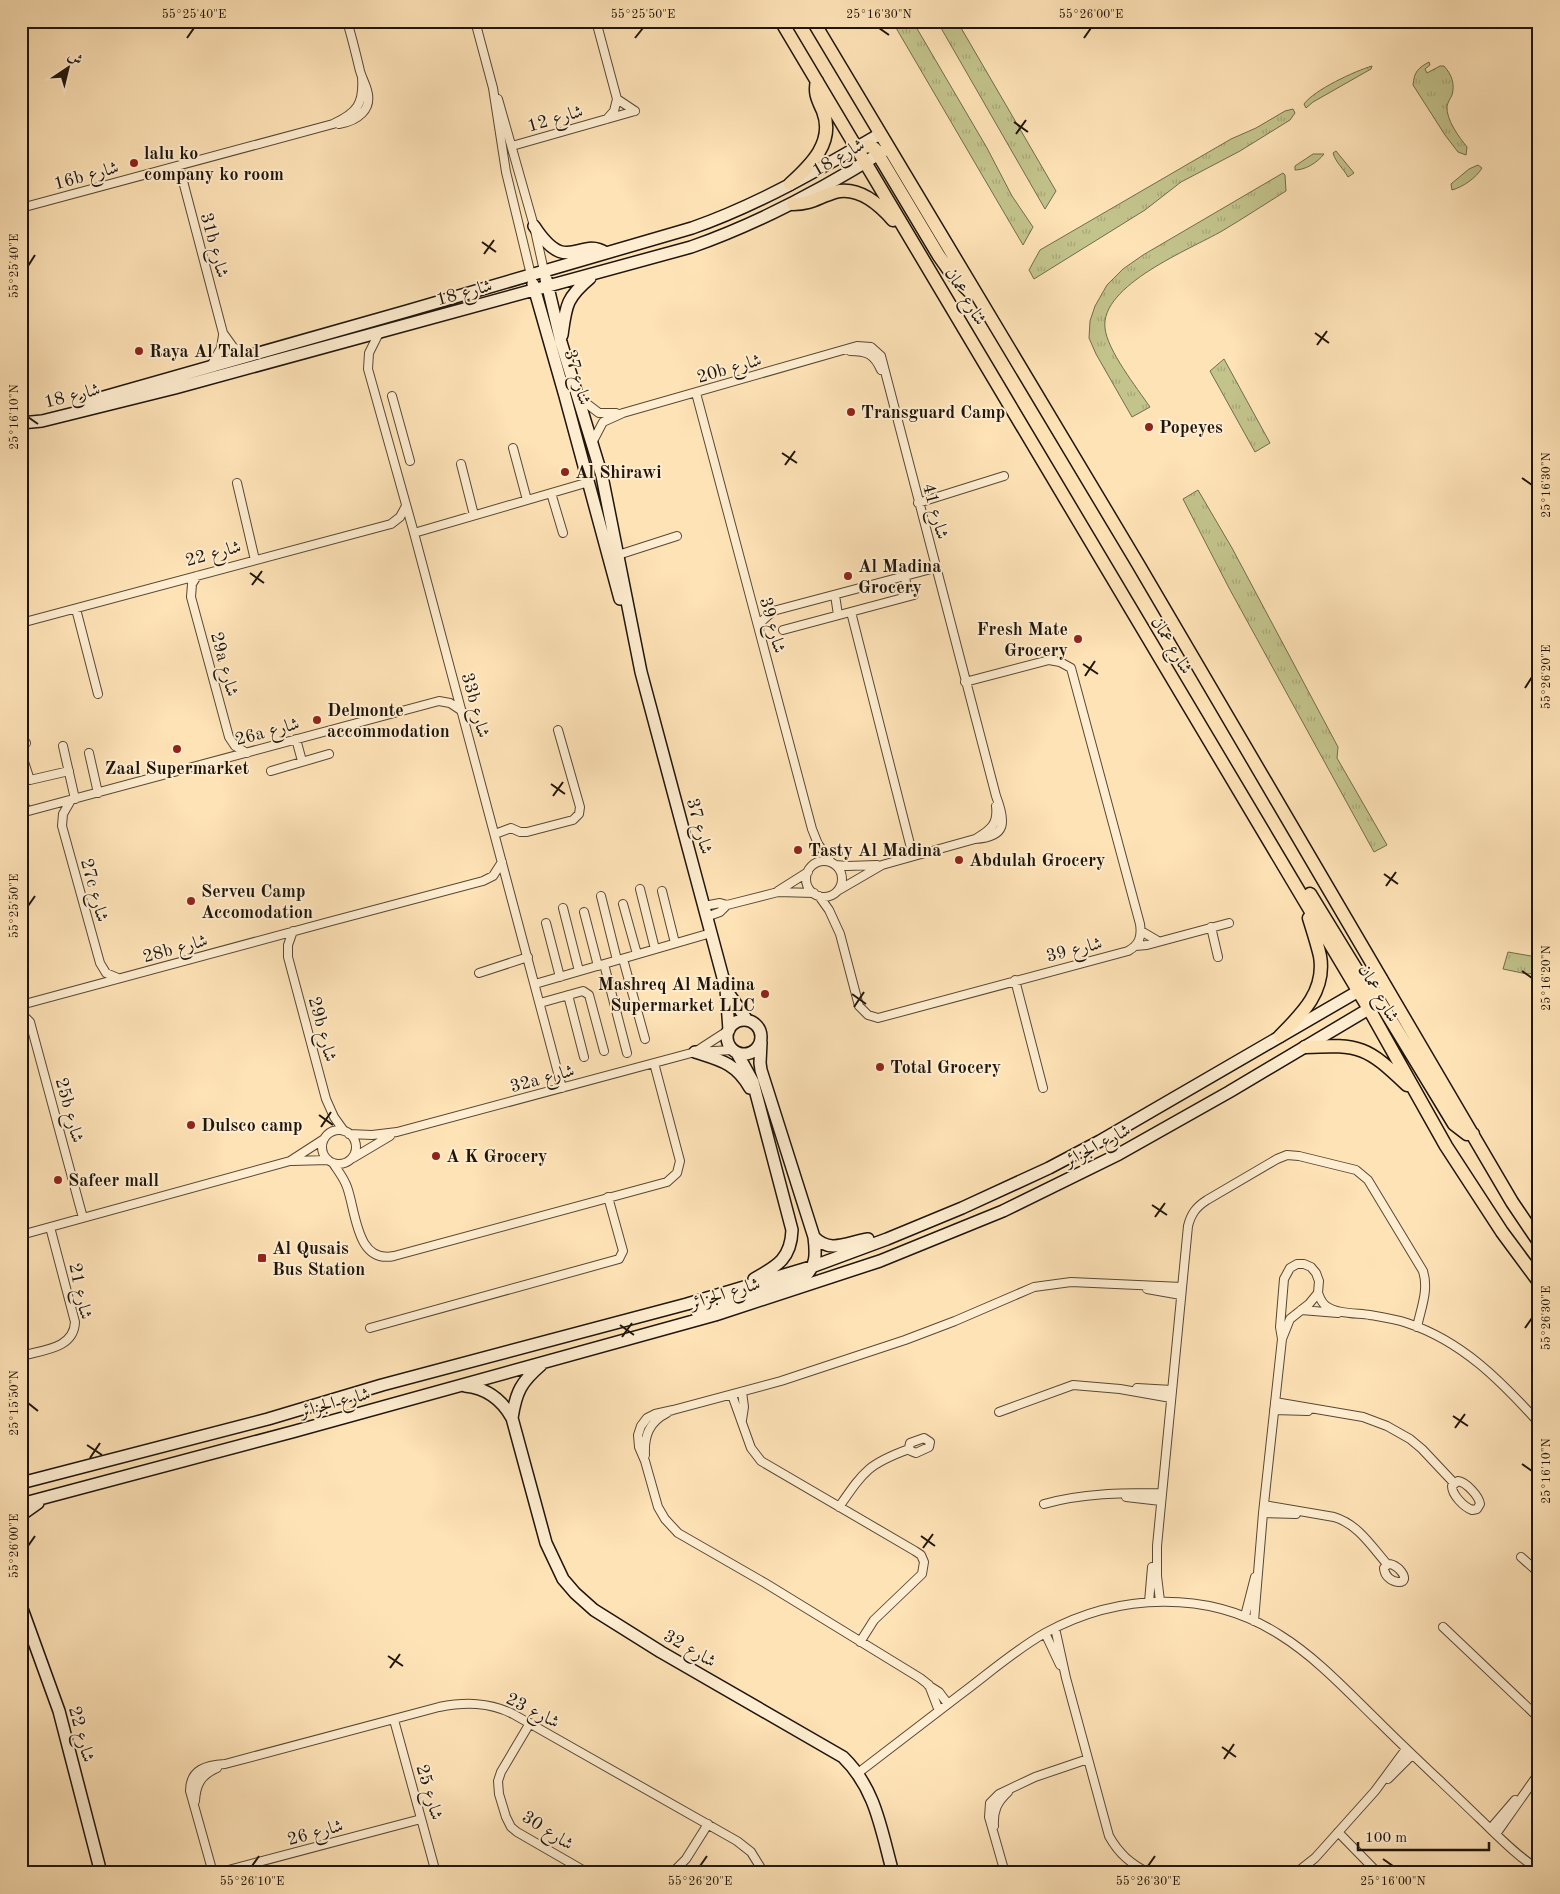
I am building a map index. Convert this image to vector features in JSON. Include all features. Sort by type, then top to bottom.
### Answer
[{"type":"main road","name":"شارع عمان","points":[[781,21],[1304,902],[1363,990],[1369,1009],[1416,1094],[1471,1186],[1539,1282]]},
{"type":"main road","name":"شارع عمان","points":[[812,21],[880,134],[883,151],[978,298],[1158,598],[1385,991],[1473,1134],[1512,1202],[1539,1242]]},
{"type":"main road","points":[[790,184],[817,157],[825,138],[825,117],[816,94],[817,81]]},
{"type":"main road","points":[[856,148],[870,146],[883,151]]},
{"type":"main road","points":[[793,204],[816,201],[836,192],[855,193],[878,204],[906,231]]},
{"type":"main road","points":[[1282,863],[1302,880],[1363,990],[1378,994],[1385,991]]},
{"type":"main road","points":[[1280,1036],[1310,1004],[1319,983],[1320,956],[1304,902]]},
{"type":"main road","points":[[1305,1047],[1343,1046],[1362,1050],[1380,1059],[1416,1094]]},
{"type":"street","name":"16b شارع","points":[[21,208],[333,124],[350,114],[359,105],[363,91],[362,77],[347,21]]},
{"type":"street","name":"شارع 37","points":[[475,21],[493,88],[506,172],[534,291],[589,482],[627,629],[641,672],[711,932],[726,989],[729,1030]]},
{"type":"street","points":[[596,21],[617,99]]},
{"type":"street","name":"شارع 37","points":[[493,88],[501,107],[534,226],[561,342],[602,476],[641,672]]},
{"type":"street","name":"شارع 12","points":[[512,146],[635,110],[617,99],[614,111],[607,118]]},
{"type":"street","name":"شارع 18","points":[[26,422],[39,416],[706,223],[790,184],[880,134]]},
{"type":"street","name":"شارع 18","points":[[26,422],[42,420],[175,388],[534,291],[709,241],[759,221],[793,204],[883,151]]},
{"type":"street","name":"31b شارع","points":[[179,166],[223,333],[233,347],[248,355]]},
{"type":"street","points":[[534,226],[545,242],[559,252],[571,254],[595,248],[606,253]]},
{"type":"street","points":[[561,342],[566,307],[569,300],[578,288],[594,274]]},
{"type":"street","points":[[211,366],[221,348],[223,333]]},
{"type":"street","name":"33b شارع","points":[[379,333],[368,353],[367,364],[562,1088]]},
{"type":"street","name":"20b شارع","points":[[592,443],[603,422],[623,413],[844,351]]},
{"type":"street","name":"شارع 41","points":[[844,351],[863,351],[871,354],[885,378],[996,796],[997,814],[995,822],[989,831],[975,839],[913,856]]},
{"type":"street","name":"شارع 39","points":[[696,392],[812,829],[818,844],[833,864]]},
{"type":"street","points":[[392,396],[410,461]]},
{"type":"street","name":"20b شارع","points":[[578,396],[599,413],[623,413]]},
{"type":"street","points":[[387,433],[402,429]]},
{"type":"street","points":[[513,448],[527,500]]},
{"type":"street","points":[[461,464],[474,515]]},
{"type":"street","points":[[918,502],[1004,476]]},
{"type":"street","points":[[414,533],[589,482]]},
{"type":"street","points":[[236,483],[255,560]]},
{"type":"street","points":[[551,493],[563,533]]},
{"type":"street","name":"شارع 22","points":[[21,623],[391,524],[400,517],[406,506]]},
{"type":"street","points":[[618,556],[677,536]]},
{"type":"street","points":[[759,629],[762,621],[773,611],[935,568]]},
{"type":"street","name":"29a شارع","points":[[197,576],[192,584],[191,597],[229,737],[236,746],[247,753]]},
{"type":"street","points":[[784,630],[911,595],[905,576]]},
{"type":"street","points":[[835,595],[838,615]]},
{"type":"street","points":[[76,609],[98,694]]},
{"type":"street","points":[[705,912],[720,903],[727,905],[778,892],[830,896],[882,865],[913,856],[851,612]]},
{"type":"street","points":[[965,682],[1049,660],[1060,662],[1071,668],[1141,931],[1140,940],[1135,946]]},
{"type":"street","name":"26a شارع","points":[[24,813],[439,702],[450,703],[462,711]]},
{"type":"street","points":[[495,834],[511,828],[520,832],[527,832],[573,820],[579,814],[580,807],[558,730]]},
{"type":"street","points":[[296,739],[302,761]]},
{"type":"street","points":[[63,746],[73,799]]},
{"type":"street","points":[[21,753],[30,780],[69,771]]},
{"type":"street","points":[[88,753],[98,793]]},
{"type":"street","points":[[271,771],[329,754]]},
{"type":"street","points":[[21,792],[24,813]]},
{"type":"street","name":"27c شارع","points":[[73,799],[63,814],[62,826],[100,963],[106,973],[119,979]]},
{"type":"street","name":"28b شارع","points":[[21,1006],[293,931],[484,881],[493,876],[502,862]]},
{"type":"street","points":[[778,892],[820,862],[853,866],[882,865]]},
{"type":"street","points":[[833,864],[842,874],[839,890]]},
{"type":"street","points":[[808,872],[807,881],[816,894]]},
{"type":"street","points":[[640,889],[655,949]]},
{"type":"street","points":[[662,891],[675,943]]},
{"type":"street","name":"شارع 39","points":[[816,894],[829,910],[840,934],[859,1006],[868,1015],[878,1018],[1128,951],[1135,946],[1229,923]]},
{"type":"street","points":[[601,896],[644,1039]]},
{"type":"street","points":[[623,904],[637,954]]},
{"type":"street","points":[[563,908],[579,971]]},
{"type":"street","points":[[584,912],[627,1053]]},
{"type":"street","points":[[546,923],[560,977]]},
{"type":"street","points":[[1211,927],[1218,957]]},
{"type":"street","name":"29b شارع","points":[[293,931],[288,945],[288,957],[326,1100],[334,1117],[346,1132]]},
{"type":"street","points":[[1141,931],[1158,941]]},
{"type":"street","points":[[535,984],[711,932]]},
{"type":"street","points":[[479,973],[528,957]]},
{"type":"street","points":[[1014,980],[1043,1088]]},
{"type":"street","name":"شارع 37","points":[[726,989],[747,1020]]},
{"type":"street","name":"شارع الجزائر","points":[[21,1483],[258,1422],[382,1385],[732,1291],[814,1266],[962,1208],[1049,1168],[1136,1121],[1280,1036],[1363,990]]},
{"type":"street","points":[[540,1003],[583,991],[588,993],[604,1051]]},
{"type":"street","name":"شارع الجزائر","points":[[21,1504],[460,1386],[715,1315],[824,1281],[880,1261],[1045,1192],[1119,1154],[1229,1092],[1369,1009],[1385,991]]},
{"type":"street","points":[[568,995],[584,1057]]},
{"type":"street","name":"25b شارع","points":[[21,1013],[30,1022],[84,1218]]},
{"type":"street","points":[[580,1352],[595,1341],[710,1308],[804,1277],[812,1270],[814,1266],[814,1237],[761,1070],[762,1038],[759,1028],[747,1020],[737,1022],[729,1030],[728,1042],[751,1075],[792,1223],[792,1237],[789,1250],[780,1263],[732,1291]]},
{"type":"street","name":"32a شارع","points":[[695,1052],[729,1030]]},
{"type":"street","points":[[735,1052],[742,1055],[752,1053],[756,1051],[761,1042]]},
{"type":"street","points":[[695,1052],[724,1061],[737,1070],[745,1080],[760,1107]]},
{"type":"street","name":"32a شارع","points":[[346,1132],[372,1135],[397,1132],[695,1052],[735,1052]]},
{"type":"street","points":[[324,1139],[322,1148],[347,1187],[364,1244],[372,1253],[382,1257],[394,1256],[667,1182],[674,1177],[679,1170],[680,1162],[654,1063]]},
{"type":"street","points":[[21,1235],[290,1161],[342,1164],[351,1159],[356,1146],[352,1137],[346,1132],[330,1132],[324,1139],[290,1161]]},
{"type":"street","name":"32a شارع","points":[[351,1159],[397,1132]]},
{"type":"street","points":[[1160,1601],[1157,1576],[1157,1546],[1188,1226],[1196,1208],[1206,1200],[1282,1157],[1299,1156],[1356,1170],[1368,1180],[1423,1272],[1426,1290],[1417,1327]]},
{"type":"street","points":[[370,1328],[619,1259],[622,1251],[608,1197]]},
{"type":"street","name":"شارع 21","points":[[21,1356],[64,1343],[71,1337],[75,1327],[50,1227]]},
{"type":"street","points":[[814,1237],[819,1242],[832,1246],[863,1240],[887,1239]]},
{"type":"street","points":[[1282,1339],[1280,1327],[1284,1279],[1290,1268],[1301,1264],[1308,1265],[1314,1270],[1319,1281],[1318,1293],[1324,1305],[1342,1312],[1388,1318],[1417,1327],[1450,1343],[1484,1367],[1504,1385],[1539,1423]]},
{"type":"street","points":[[948,1704],[939,1692],[915,1675],[678,1533],[665,1519],[658,1507],[646,1461],[644,1444],[648,1431],[654,1421],[673,1410],[742,1392],[905,1340],[1034,1287],[1071,1282],[1182,1291]]},
{"type":"street","points":[[1254,1621],[1263,1509],[1282,1339],[1287,1323],[1318,1293]]},
{"type":"street","points":[[1301,1310],[1335,1314],[1342,1312]]},
{"type":"street","name":"شارع 32","points":[[512,1418],[516,1398],[521,1386],[530,1374],[545,1362]]},
{"type":"street","points":[[999,1412],[1067,1386],[1080,1384],[1172,1394]]},
{"type":"street","name":"شارع 32","points":[[460,1386],[476,1388],[491,1395],[503,1404],[512,1418],[546,1543],[563,1579],[575,1593],[594,1610],[660,1652],[836,1752],[858,1773],[873,1800],[893,1873]]},
{"type":"street","points":[[742,1392],[744,1407],[742,1420]]},
{"type":"street","points":[[732,1395],[751,1448],[761,1461],[918,1553],[924,1562],[920,1578],[874,1620],[860,1642]]},
{"type":"street","points":[[1274,1406],[1363,1417],[1399,1432],[1422,1449],[1454,1483]]},
{"type":"street","points":[[839,1507],[868,1468],[885,1458],[909,1449]]},
{"type":"street","points":[[1044,1504],[1081,1496],[1109,1494],[1162,1497]]},
{"type":"street","points":[[21,1515],[46,1498]]},
{"type":"street","points":[[1263,1509],[1334,1517],[1350,1523],[1387,1564]]},
{"type":"street","points":[[1149,1602],[1153,1563],[1157,1546]]},
{"type":"street","points":[[1521,1557],[1539,1573]]},
{"type":"street","points":[[1245,1616],[1258,1568]]},
{"type":"street","points":[[858,1773],[1020,1649],[1054,1628],[1099,1611],[1149,1602],[1199,1604],[1245,1616],[1286,1639],[1314,1660],[1493,1831],[1539,1870]]},
{"type":"street","name":"شارع 22","points":[[21,1606],[59,1711],[101,1873]]},
{"type":"street","points":[[1444,1627],[1539,1718]]},
{"type":"street","points":[[1054,1628],[1109,1836],[1117,1850],[1127,1860],[1149,1873]]},
{"type":"street","points":[[1044,1634],[1066,1678]]},
{"type":"street","points":[[929,1685],[939,1711]]},
{"type":"street","name":"شارع 23","points":[[213,1873],[190,1791],[190,1781],[194,1774],[207,1766],[224,1764],[439,1707],[473,1704],[501,1708],[708,1824],[745,1846],[756,1859],[764,1873]]},
{"type":"street","name":"شارع 25","points":[[394,1720],[436,1873]]},
{"type":"street","name":"شارع 30","points":[[530,1723],[499,1776],[498,1790],[506,1817],[511,1827],[517,1832],[588,1873]]},
{"type":"street","points":[[1296,1873],[1309,1864],[1409,1752]]},
{"type":"street","points":[[1005,1873],[988,1814],[990,1804],[998,1794],[1035,1777],[1088,1759]]},
{"type":"street","points":[[1493,1831],[1539,1773]]},
{"type":"street","name":"شارع 26","points":[[217,1873],[422,1819]]},
{"type":"street","points":[[672,1873],[686,1859],[708,1824]]},
{"type":"street","points":[[1338,1832],[1378,1873]]},
{"type":"green space","points":[[892,21],[913,21],[987,148],[1012,196],[1033,227],[1023,245]]},
{"type":"green space","points":[[937,21],[957,21],[1056,191],[1045,209]]},
{"type":"green space","points":[[1429,62],[1430,65],[1425,69],[1427,73],[1440,66],[1444,66],[1451,76],[1453,91],[1447,111],[1454,128],[1467,147],[1466,155],[1458,152],[1445,135],[1413,85],[1417,71]]},
{"type":"green space","points":[[1372,66],[1371,69],[1313,102],[1306,108],[1304,104],[1325,87]]},
{"type":"green space","points":[[1293,109],[1295,113],[1290,120],[1240,151],[1181,182],[1145,210],[1034,279],[1029,270],[1040,250],[1231,139],[1256,128],[1285,111]]},
{"type":"green space","points":[[1336,151],[1354,173],[1348,177],[1334,157],[1333,153]]},
{"type":"green space","points":[[1313,154],[1324,154],[1311,165],[1295,170],[1295,166]]},
{"type":"green space","points":[[1478,165],[1482,168],[1473,179],[1452,190],[1451,184],[1469,169]]},
{"type":"green space","points":[[1283,173],[1285,175],[1286,191],[1222,231],[1150,270],[1117,297],[1107,312],[1105,328],[1111,347],[1123,369],[1150,407],[1132,417],[1096,354],[1089,338],[1090,321],[1095,306],[1107,285],[1123,269],[1143,255]]},
{"type":"green space","points":[[1224,359],[1270,443],[1255,452],[1210,371]]},
{"type":"green space","points":[[1198,490],[1232,548],[1338,747],[1337,758],[1387,845],[1374,852],[1229,588],[1183,499]]},
{"type":"green space","points":[[1508,952],[1531,956],[1539,954],[1539,973],[1527,974],[1503,969]]},
{"type":"place","name":"lalu ko company ko room","points":[[134,163]]},
{"type":"place","name":"Raya Al Talal","points":[[139,351]]},
{"type":"place","name":"Transguard Camp","points":[[851,412]]},
{"type":"place","name":"Popeyes","points":[[1149,427]]},
{"type":"place","name":"Al Shirawi","points":[[565,472]]},
{"type":"place","name":"Al Madina Grocery","points":[[848,576]]},
{"type":"place","name":"Fresh Mate Grocery","points":[[1078,639]]},
{"type":"place","name":"Delmonte accommodation","points":[[317,720]]},
{"type":"place","name":"Zaal Supermarket","points":[[177,749]]},
{"type":"place","name":"Tasty Al Madina","points":[[798,850]]},
{"type":"place","name":"Abdulah Grocery","points":[[959,860]]},
{"type":"place","name":"Serveu Camp Accomodation","points":[[191,901]]},
{"type":"place","name":"Mashreq Al Madina Supermarket LLC","points":[[765,994]]},
{"type":"place","name":"Total Grocery","points":[[880,1067]]},
{"type":"place","name":"Dulsco camp","points":[[191,1125]]},
{"type":"place","name":"A K Grocery","points":[[436,1156]]},
{"type":"place","name":"Safeer mall","points":[[58,1180]]},
{"type":"place","name":"Al Qusais Bus Station","points":[[262,1258]]}]
